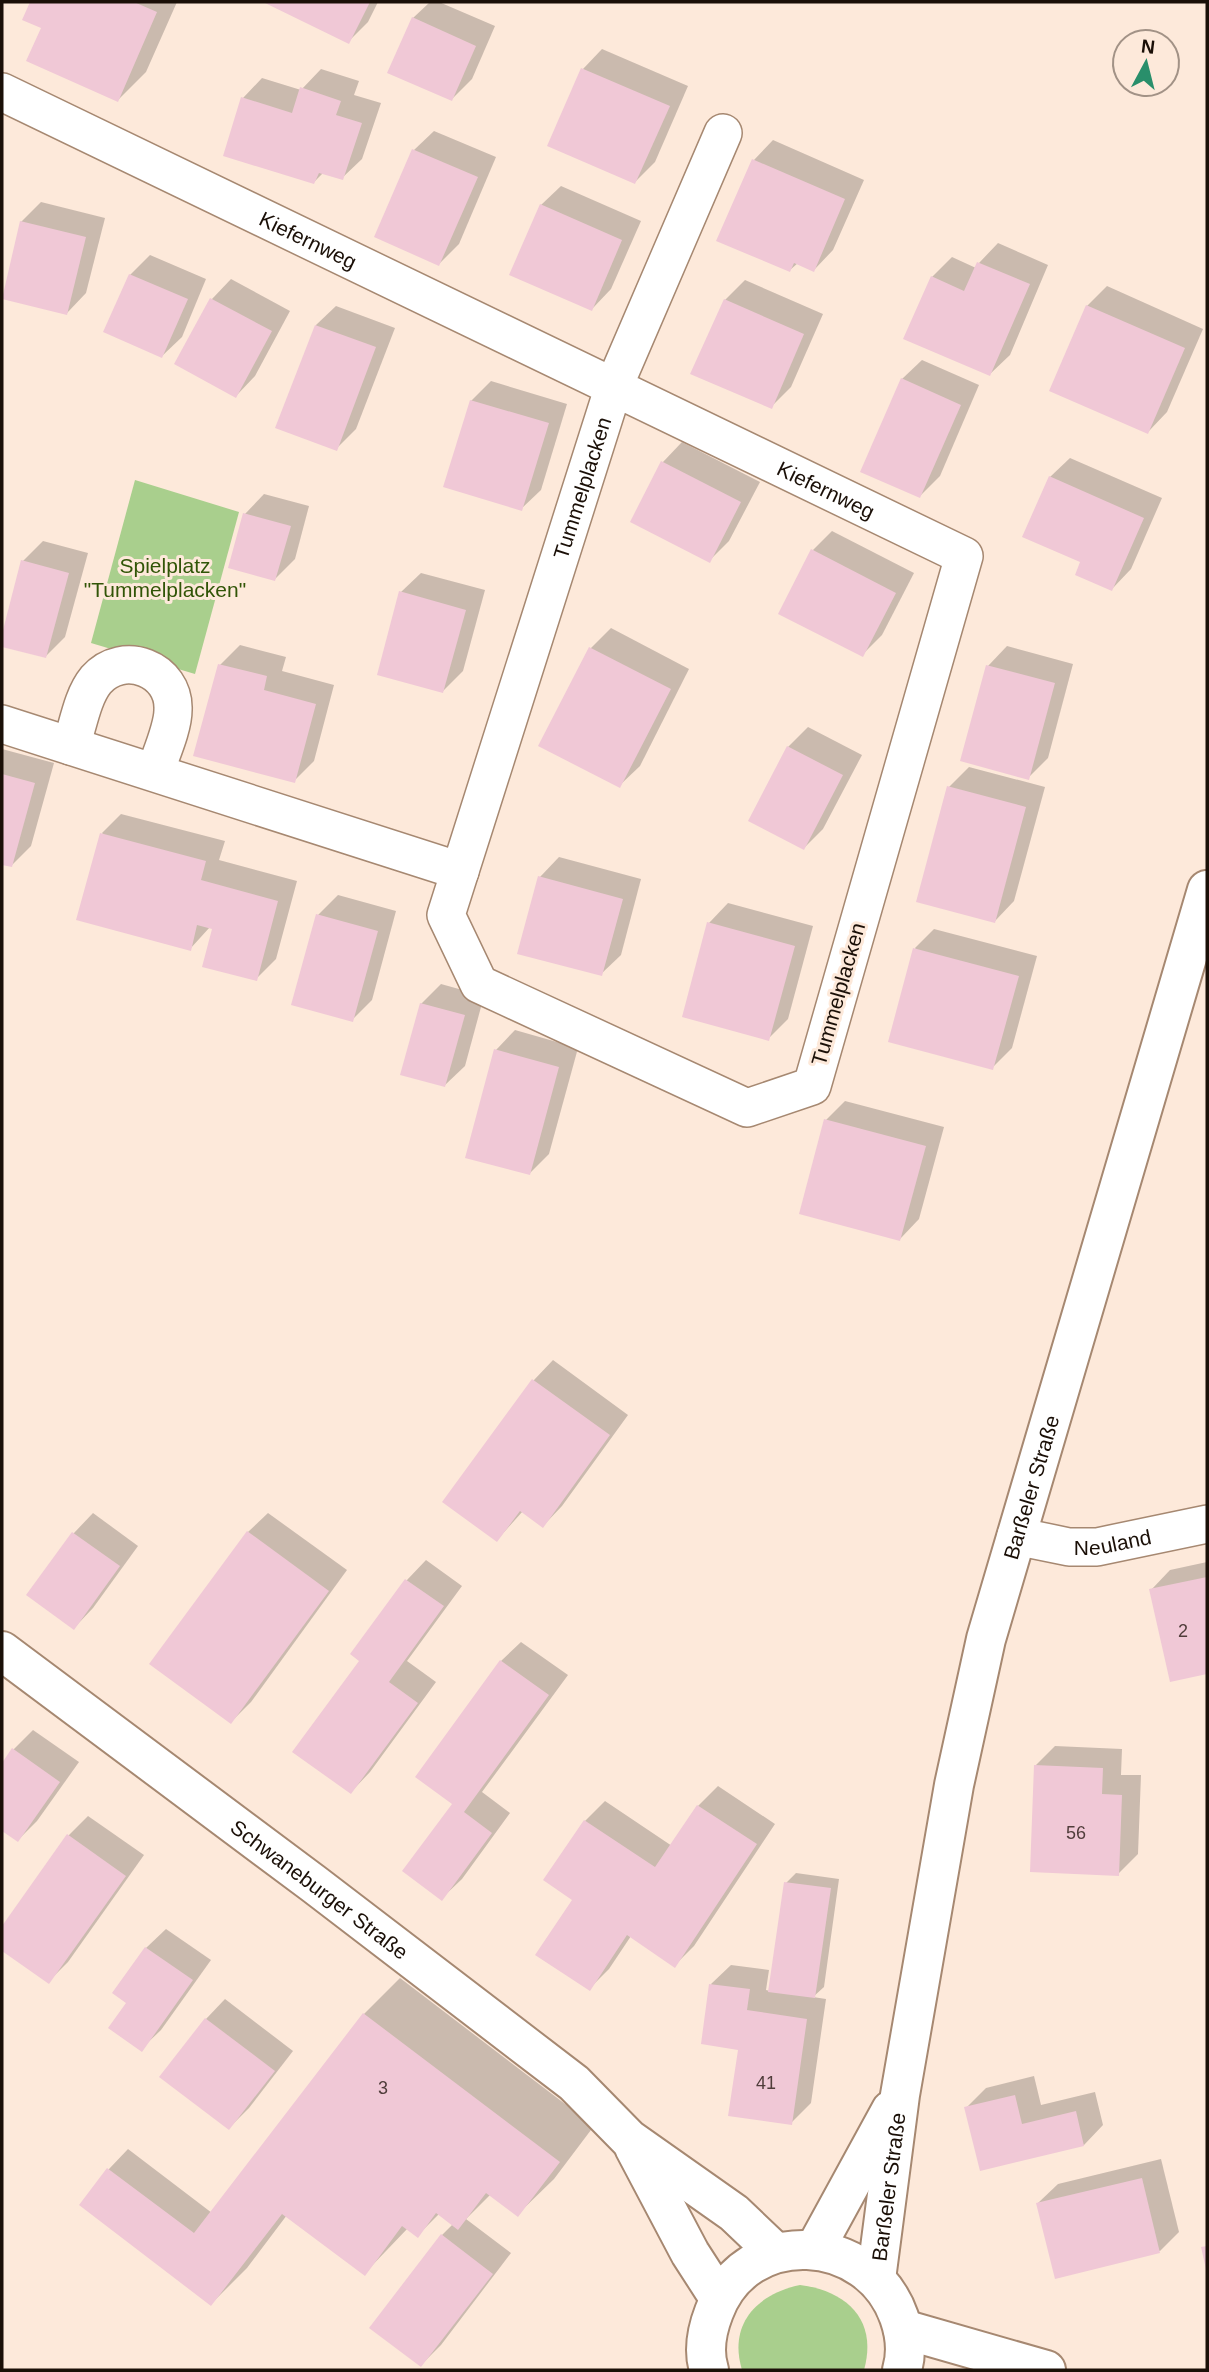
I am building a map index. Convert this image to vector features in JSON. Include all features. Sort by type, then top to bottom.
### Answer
[{"type":"main road","name":"Barßeler Straße","points":[[876,2279],[900,2095],[954,1785],[986,1639],[1207,890]]},
{"type":"main road","name":"Schwaneburger Straße","points":[[2,1651],[314,1884],[574,2084],[629,2139],[734,2213],[776,2253]]},
{"type":"main road","name":"Barßeler Straße","points":[[815,2249],[900,2095]]},
{"type":"main road","name":"Schwaneburger Straße","points":[[629,2139],[690,2253],[719,2298]]},
{"type":"main road","points":[[709,2370],[706,2362],[707,2329],[719,2298],[734,2278],[754,2263],[776,2253],[796,2249],[815,2249],[849,2259],[876,2279],[894,2302],[903,2329],[905,2360],[902,2370]]},
{"type":"main road","points":[[903,2329],[1046,2370]]},
{"type":"street","name":"Kiefernweg","points":[[2,92],[964,556]]},
{"type":"street","points":[[614,386],[723,133]]},
{"type":"street","name":"Tummelplacken","points":[[614,386],[446,915],[479,984],[747,1108],[812,1086],[964,556]]},
{"type":"street","points":[[71,746],[89,693],[96,681],[107,671],[121,665],[148,668],[159,675],[168,686],[173,699],[173,713],[155,772]]},
{"type":"street","points":[[2,724],[460,871]]},
{"type":"street","name":"Neuland","points":[[1016,1536],[1069,1547],[1097,1547],[1207,1524]]},
{"type":"green space","name":"Spielplatz \"Tummelplacken\"","points":[[135,480],[239,512],[195,674],[91,643]]},
{"type":"green space","points":[[800,2285],[832,2294],[855,2311],[867,2336],[864,2370],[742,2370],[739,2339],[750,2314],[771,2296]]},
{"type":"building","points":[[30,2],[134,2],[157,12],[118,102],[26,61],[41,28],[22,20]]},
{"type":"building","points":[[263,2],[370,2],[349,44]]},
{"type":"building","points":[[412,17],[476,46],[452,101],[387,73]]},
{"type":"building","points":[[581,68],[670,106],[635,184],[547,146]]},
{"type":"building","points":[[300,87],[341,101],[336,115],[362,123],[343,180],[319,173],[314,184],[223,156],[241,97],[292,113]]},
{"type":"building","points":[[412,149],[478,177],[439,266],[374,237]]},
{"type":"building","points":[[752,159],[845,199],[814,272],[794,263],[790,272],[716,241]]},
{"type":"building","points":[[540,204],[622,240],[592,311],[509,275]]},
{"type":"building","points":[[20,221],[86,237],[67,315],[2,299]]},
{"type":"building","points":[[977,262],[1030,284],[990,376],[903,339],[931,276],[964,291]]},
{"type":"building","points":[[129,274],[188,299],[162,358],[103,332]]},
{"type":"building","points":[[210,298],[272,331],[236,398],[174,364]]},
{"type":"building","points":[[724,299],[804,334],[772,409],[690,374]]},
{"type":"building","points":[[1086,305],[1185,348],[1148,434],[1049,391]]},
{"type":"building","points":[[315,325],[376,347],[337,451],[275,428]]},
{"type":"building","points":[[901,378],[961,405],[920,498],[860,472]]},
{"type":"building","points":[[470,400],[549,423],[522,511],[443,487]]},
{"type":"building","points":[[661,461],[741,502],[710,563],[630,522]]},
{"type":"building","points":[[1049,476],[1144,518],[1112,591],[1075,575],[1080,562],[1022,537]]},
{"type":"building","points":[[243,513],[291,526],[275,581],[228,568]]},
{"type":"building","points":[[811,549],[896,593],[863,657],[778,614]]},
{"type":"building","points":[[21,560],[69,573],[46,658],[2,647],[2,634]]},
{"type":"building","points":[[399,591],[466,610],[443,693],[377,675]]},
{"type":"building","points":[[589,647],[671,689],[620,788],[538,746]]},
{"type":"building","points":[[218,664],[267,676],[264,690],[316,704],[295,783],[193,756]]},
{"type":"building","points":[[986,665],[1055,683],[1029,780],[960,761]]},
{"type":"building","points":[[787,746],[843,775],[804,850],[748,821]]},
{"type":"building","points":[[2,774],[35,783],[12,867],[2,865]]},
{"type":"building","points":[[947,786],[1026,807],[995,923],[916,902]]},
{"type":"building","points":[[100,833],[206,861],[201,880],[278,901],[257,981],[202,967],[212,929],[197,925],[191,951],[76,920]]},
{"type":"building","points":[[538,876],[623,899],[602,976],[517,954]]},
{"type":"building","points":[[316,914],[378,931],[353,1022],[291,1005]]},
{"type":"building","points":[[707,922],[795,946],[769,1041],[682,1017]]},
{"type":"building","points":[[913,948],[1019,976],[993,1070],[888,1042]]},
{"type":"building","points":[[420,1003],[465,1015],[445,1087],[400,1075]]},
{"type":"building","points":[[494,1049],[559,1067],[530,1175],[465,1158]]},
{"type":"building","points":[[824,1119],[926,1146],[900,1241],[799,1214]]},
{"type":"building","points":[[532,1379],[610,1435],[543,1528],[520,1511],[497,1542],[442,1502]]},
{"type":"building","points":[[247,1531],[329,1591],[231,1724],[149,1664]]},
{"type":"building","points":[[72,1532],[120,1566],[74,1630],[26,1595]]},
{"type":"building","points":[[1207,1577],[1207,1674],[1170,1682],[1149,1589]]},
{"type":"building","points":[[405,1579],[444,1606],[389,1682],[418,1703],[351,1794],[292,1752],[359,1661],[350,1654]]},
{"type":"building","points":[[500,1660],[549,1695],[464,1812],[492,1833],[442,1901],[402,1871],[452,1804],[415,1777]]},
{"type":"building","points":[[12,1748],[60,1782],[18,1842],[2,1831],[2,1763]]},
{"type":"building","points":[[1034,1765],[1103,1768],[1102,1794],[1122,1795],[1119,1876],[1030,1872]]},
{"type":"building","points":[[697,1805],[757,1844],[675,1968],[627,1935],[590,1991],[535,1955],[572,1900],[543,1880],[584,1820],[655,1867]]},
{"type":"building","points":[[67,1834],[126,1876],[49,1984],[2,1951],[2,1926]]},
{"type":"building","points":[[784,1882],[831,1888],[815,1998],[768,1992]]},
{"type":"building","points":[[145,1947],[193,1980],[142,2052],[108,2028],[126,2003],[112,1993]]},
{"type":"building","points":[[709,1984],[750,1989],[747,2010],[807,2019],[792,2125],[728,2116],[738,2050],[701,2044]]},
{"type":"building","points":[[363,2013],[560,2162],[518,2217],[486,2193],[458,2230],[436,2213],[418,2238],[402,2226],[365,2276],[282,2214],[211,2306],[79,2205],[107,2168],[194,2233]]},
{"type":"building","points":[[205,2018],[275,2071],[229,2130],[159,2077]]},
{"type":"building","points":[[1015,2095],[1022,2124],[1076,2111],[1084,2146],[980,2171],[964,2107]]},
{"type":"building","points":[[1142,2178],[1160,2253],[1055,2279],[1036,2203]]},
{"type":"building","points":[[441,2234],[493,2274],[421,2367],[369,2328]]},
{"type":"building","points":[[1207,2246],[1207,2269],[1206,2269],[1201,2247]]}]
